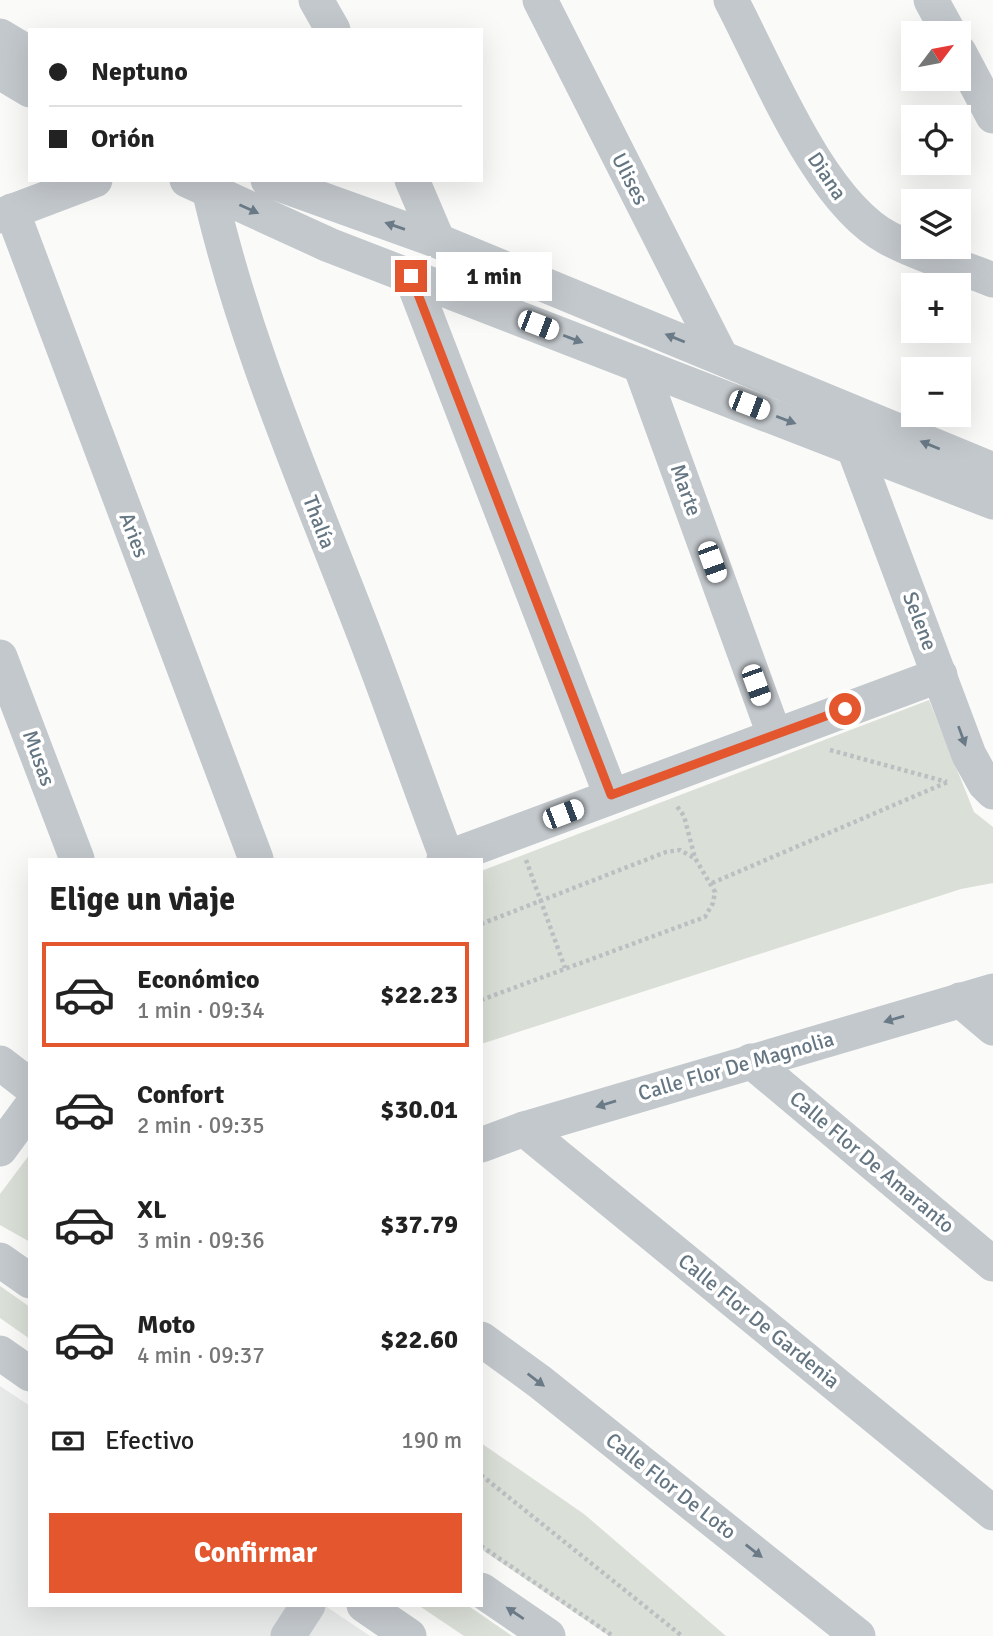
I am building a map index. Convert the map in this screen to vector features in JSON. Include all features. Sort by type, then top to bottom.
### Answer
[{"type":"street","points":[[316,0],[332,28]]},
{"type":"street","name":"Ulises","points":[[540,0],[721,357]]},
{"type":"street","name":"Diana","points":[[732,0],[814,159],[837,195],[856,215],[888,238],[993,280]]},
{"type":"street","points":[[931,0],[942,21]]},
{"type":"street","points":[[0,36],[28,53]]},
{"type":"street","points":[[0,72],[28,89]]},
{"type":"street","points":[[971,75],[993,116]]},
{"type":"street","points":[[6,214],[90,182]]},
{"type":"street","points":[[274,182],[439,241],[993,470]]},
{"type":"street","points":[[413,182],[439,241]]},
{"type":"street","points":[[201,184],[329,246],[993,502]]},
{"type":"street","name":"Thalía","points":[[201,184],[241,308],[445,858]]},
{"type":"street","name":"Aries","points":[[6,214],[257,858]]},
{"type":"street","points":[[411,276],[611,795]]},
{"type":"street","name":"Marte","points":[[640,365],[774,734]]},
{"type":"street","name":"Selene","points":[[853,446],[940,675],[972,781]]},
{"type":"street","name":"Musas","points":[[0,657],[77,858]]},
{"type":"street","points":[[448,858],[774,734],[940,675]]},
{"type":"street","name":"Calle Flor De Magnolia","points":[[483,1144],[524,1129],[993,990]]},
{"type":"street","points":[[960,1000],[993,1028]]},
{"type":"street","name":"Calle Flor De Amaranto","points":[[751,1061],[993,1264]]},
{"type":"street","points":[[0,1063],[28,1084]]},
{"type":"street","points":[[0,1149],[28,1111]]},
{"type":"street","name":"Calle Flor De Gardenia","points":[[524,1129],[993,1513]]},
{"type":"street","points":[[0,1261],[28,1280]]},
{"type":"street","name":"Calle Flor De Loto","points":[[483,1340],[561,1398],[858,1636]]},
{"type":"street","points":[[0,1353],[28,1373]]},
{"type":"street","points":[[483,1591],[548,1636]]},
{"type":"street","points":[[288,1636],[308,1607]]},
{"type":"street","points":[[367,1607],[409,1636]]},
{"type":"path","points":[[828,749],[972,781]]},
{"type":"path","points":[[483,999],[705,917],[713,903],[715,892],[695,858],[684,817],[659,778]]},
{"type":"path","points":[[712,883],[972,781]]},
{"type":"path","points":[[515,832],[565,968]]},
{"type":"path","points":[[483,923],[666,852],[680,850],[695,858]]},
{"type":"path","points":[[483,1477],[682,1636]]},
{"type":"path","points":[[483,1547],[613,1636]]},
{"type":"shaded area","points":[[929,700],[974,812],[993,827],[993,883],[961,889],[483,1043],[483,870]]},
{"type":"shaded area","points":[[28,1157],[28,1241],[0,1225],[0,1194]]},
{"type":"shaded area","points":[[0,1286],[28,1306],[28,1338],[0,1318]]},
{"type":"shaded area","points":[[0,1386],[28,1405],[28,1607],[327,1607],[370,1636],[0,1636]]},
{"type":"shaded area","points":[[483,1444],[584,1514],[726,1636],[609,1636],[483,1550]]},
{"type":"shaded area","points":[[421,1607],[470,1607],[512,1636],[464,1636]]},
{"type":"route","points":[[411,276],[611,795],[845,709]]}]
